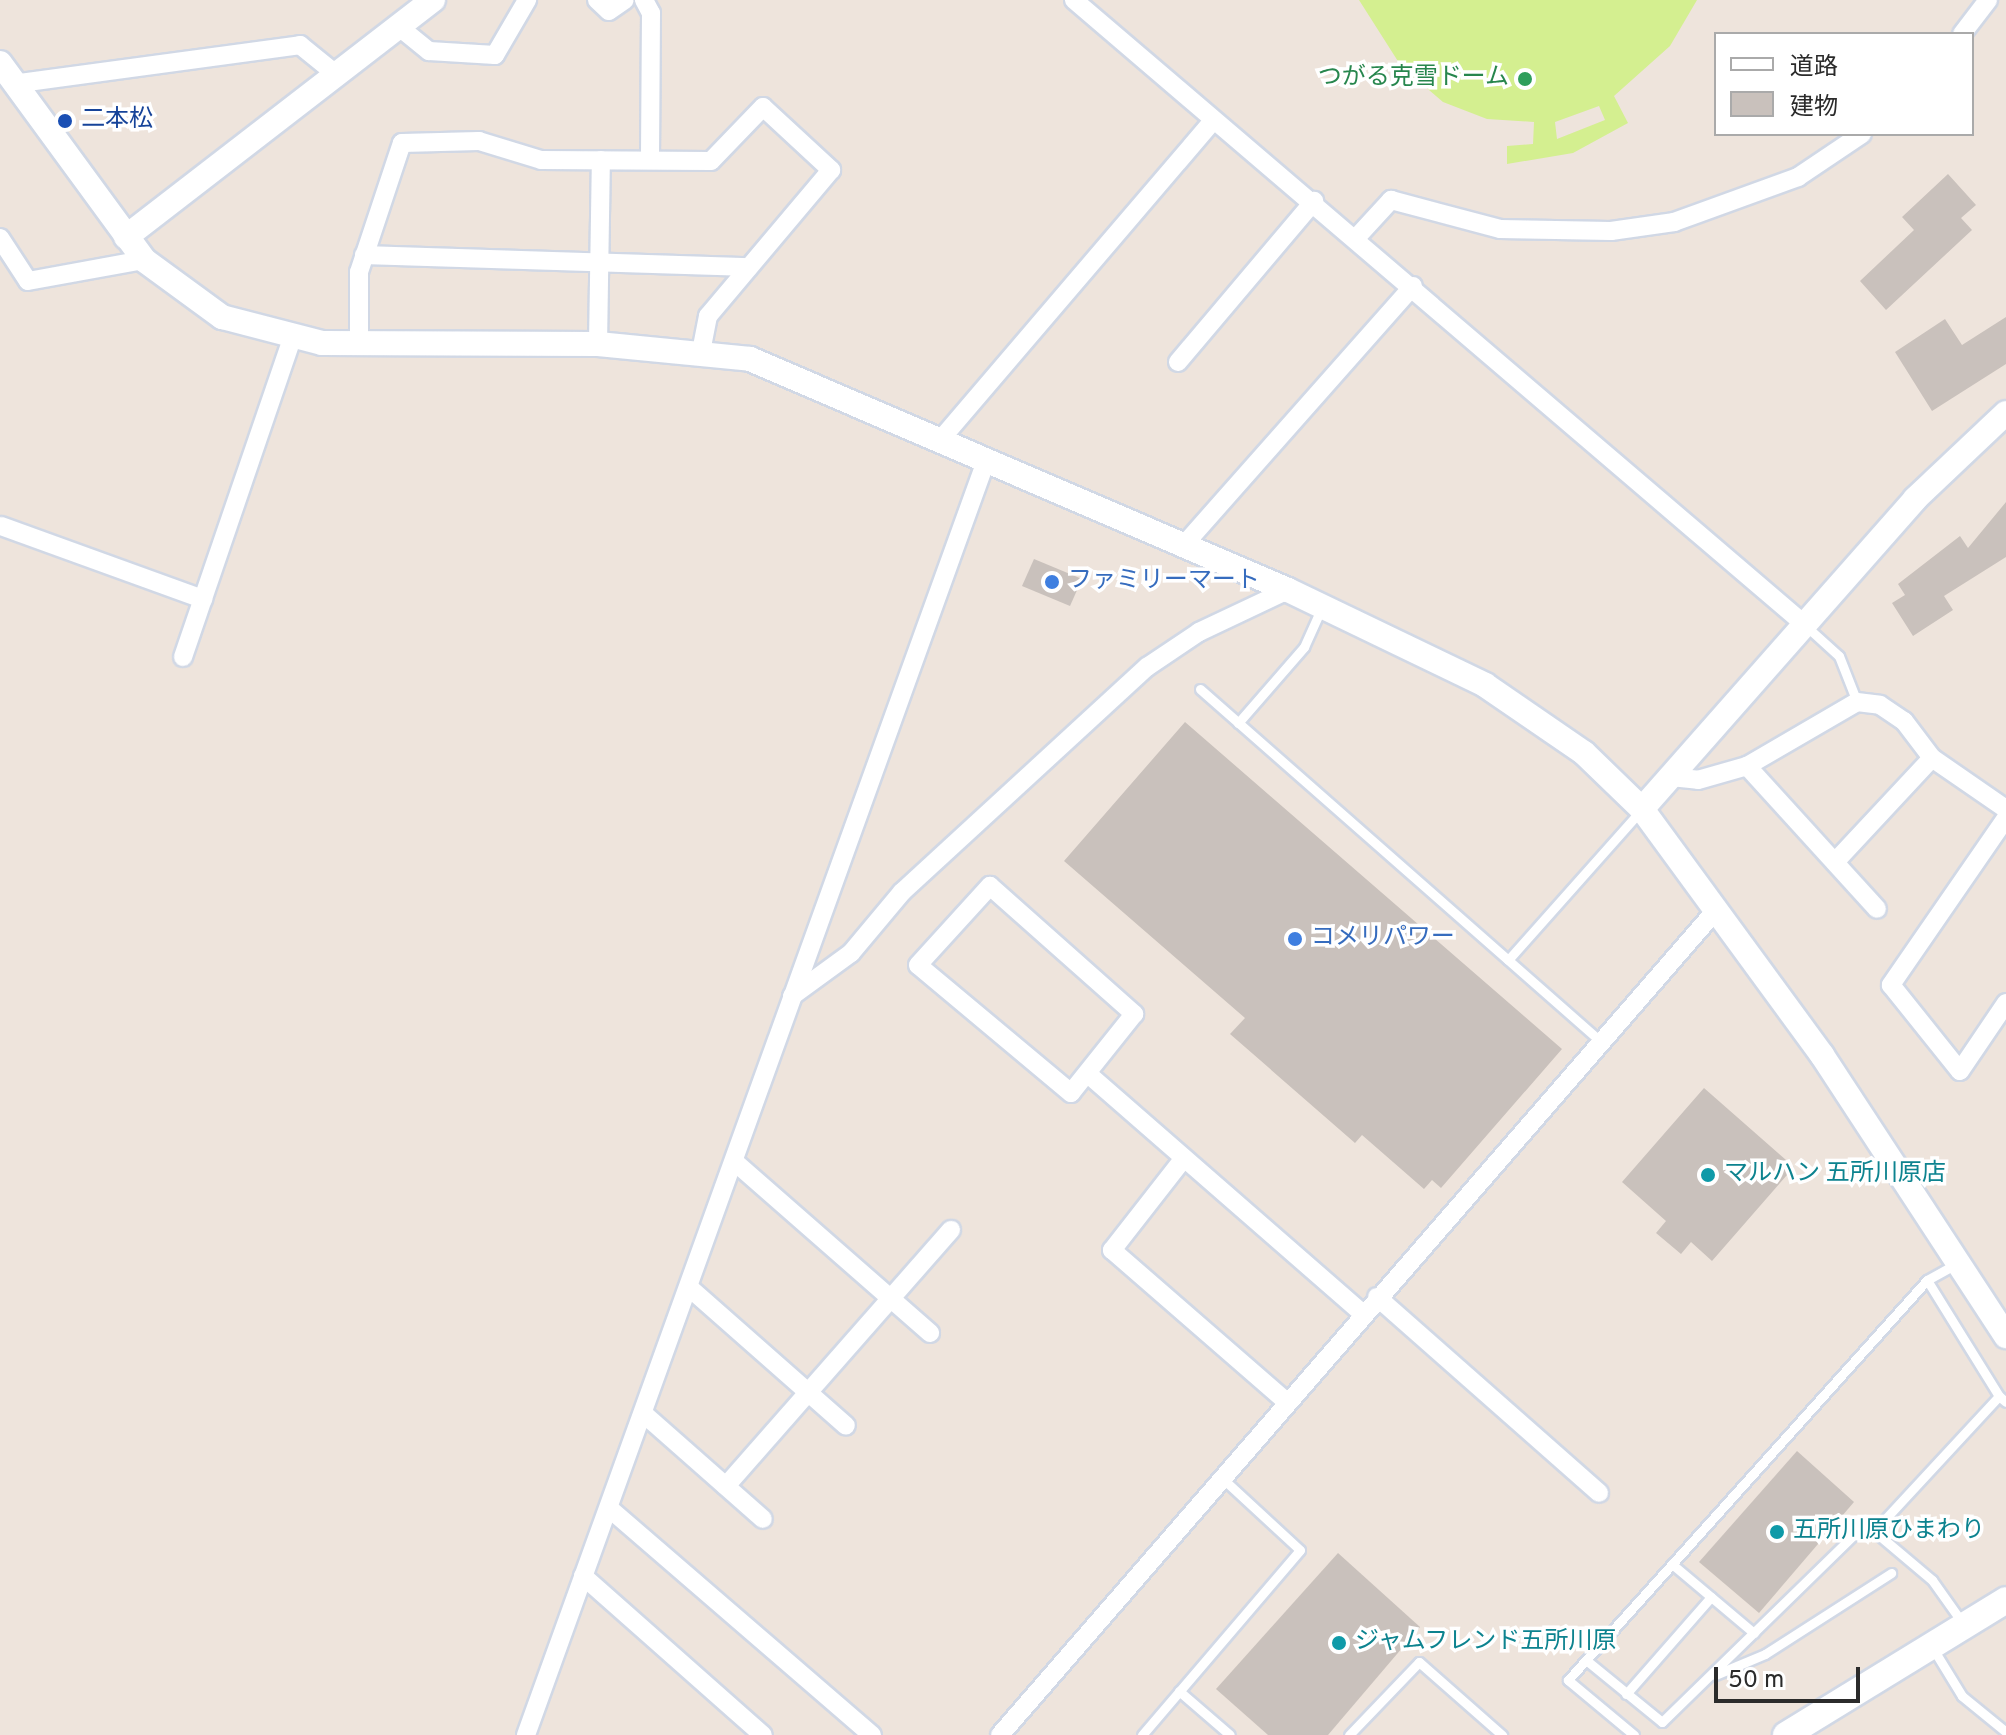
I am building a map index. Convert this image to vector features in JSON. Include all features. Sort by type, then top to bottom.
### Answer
[{"type":"main road","points":[[1786,1735],[2006,1600]]},
{"type":"street","points":[[126,237],[433,0]]},
{"type":"street","points":[[398,26],[429,51],[495,55],[527,0]]},
{"type":"street","points":[[597,0],[609,11],[625,0]]},
{"type":"street","points":[[644,0],[651,13],[650,159]]},
{"type":"street","points":[[1074,0],[1314,201],[1804,624]]},
{"type":"street","points":[[1964,32],[1988,0]]},
{"type":"street","points":[[20,83],[300,45],[336,74]]},
{"type":"street","points":[[0,63],[20,83],[144,260],[200,307],[292,339],[359,344],[598,344],[701,351],[780,368],[1288,590],[1485,685],[1584,753],[1642,809],[1717,909],[2006,1336]]},
{"type":"street","points":[[359,344],[364,255],[402,143],[479,141],[541,160],[716,159],[759,107],[831,165],[708,316],[701,351]]},
{"type":"street","points":[[942,438],[1214,120]]},
{"type":"street","points":[[1356,238],[1391,200],[1500,229],[1611,231],[1674,222],[1798,177],[1859,136]]},
{"type":"street","points":[[598,344],[601,160]]},
{"type":"street","points":[[1178,362],[1314,201]]},
{"type":"street","points":[[0,238],[28,281],[144,260]]},
{"type":"street","points":[[364,255],[599,259],[749,267]]},
{"type":"street","points":[[1183,546],[1413,286]]},
{"type":"street","points":[[183,657],[292,339]]},
{"type":"street","points":[[1642,809],[1915,499],[2006,413]]},
{"type":"street","points":[[526,1735],[692,1290],[792,996],[987,458]]},
{"type":"street","points":[[1,526],[203,599]]},
{"type":"street","points":[[792,996],[841,962],[902,892],[1147,667],[1199,632],[1288,590]]},
{"type":"street","points":[[1671,777],[1698,780],[1747,766],[1857,702],[1880,705],[1904,721],[1932,758],[2006,809]]},
{"type":"street","points":[[1835,862],[1932,758]]},
{"type":"street","points":[[1747,766],[1877,909]]},
{"type":"street","points":[[2006,818],[1891,985],[1960,1071],[2006,1003]]},
{"type":"street","points":[[983,887],[1134,1014],[1088,1074],[1064,1094],[918,965],[983,887]]},
{"type":"street","points":[[1000,1735],[1223,1479],[1362,1313],[1717,909]]},
{"type":"street","points":[[1088,1074],[1362,1313]]},
{"type":"street","points":[[1184,1158],[1112,1250],[1287,1402]]},
{"type":"street","points":[[736,1163],[930,1333]]},
{"type":"street","points":[[726,1486],[951,1230]]},
{"type":"street","points":[[692,1290],[846,1426]]},
{"type":"street","points":[[1377,1297],[1599,1493]]},
{"type":"street","points":[[645,1415],[763,1519]]},
{"type":"street","points":[[610,1509],[872,1735]]},
{"type":"street","points":[[583,1576],[763,1735]]},
{"type":"lane","points":[[1238,723],[1304,647],[1322,606]]},
{"type":"lane","points":[[1804,624],[1839,656],[1857,702]]},
{"type":"lane","points":[[1200,689],[1599,1040]]},
{"type":"lane","points":[[1508,960],[1642,809]]},
{"type":"lane","points":[[1634,1735],[1568,1680],[1927,1280],[1958,1263]]},
{"type":"lane","points":[[1874,1531],[2002,1399],[1927,1280]]},
{"type":"lane","points":[[1142,1735],[1300,1550],[1223,1479]]},
{"type":"lane","points":[[1586,1660],[1662,1722],[1865,1524],[1932,1580],[1965,1627]]},
{"type":"lane","points":[[1672,1564],[1754,1633]]},
{"type":"lane","points":[[1707,1679],[1765,1654],[1891,1573]]},
{"type":"lane","points":[[1626,1694],[1711,1597]]},
{"type":"lane","points":[[1932,1647],[1962,1696],[2006,1732]]},
{"type":"lane","points":[[1349,1735],[1419,1662],[1502,1735]]},
{"type":"lane","points":[[1179,1691],[1230,1735]]},
{"type":"green space","name":"つがる克雪ドーム","points":[[1359,0],[1697,0],[1670,46],[1614,96],[1628,123],[1573,153],[1507,164],[1507,146],[1533,144],[1534,122],[1487,119],[1443,102],[1401,66]],"holes":[[[1599,106],[1605,120],[1557,139],[1555,122]]]},
{"type":"building","points":[[1948,174],[1976,205],[1961,218],[1972,230],[1886,310],[1860,281],[1914,230],[1902,217]]},
{"type":"building","points":[[2006,317],[2006,364],[1932,411],[1895,352],[1945,319],[1962,345]]},
{"type":"building","points":[[2006,502],[2006,557],[1944,596],[1953,610],[1913,636],[1892,603],[1905,595],[1898,584],[1960,536],[1968,548]]},
{"type":"building","name":"ファミリーマート","points":[[1034,559],[1082,579],[1070,606],[1022,586]]},
{"type":"building","name":"コメリパワー","points":[[1185,722],[1562,1049],[1441,1188],[1432,1180],[1424,1189],[1362,1135],[1355,1143],[1230,1034],[1245,1018],[1064,861]]},
{"type":"building","name":"マルハン 五所川原店","points":[[1704,1088],[1794,1167],[1712,1261],[1691,1242],[1681,1254],[1656,1233],[1666,1221],[1622,1182]]},
{"type":"building","name":"五所川原ひまわり","points":[[1797,1451],[1854,1502],[1759,1613],[1699,1562]]},
{"type":"building","name":"ジャムフレンド五所川原","points":[[1338,1553],[1420,1627],[1328,1735],[1268,1735],[1216,1689]]},
{"type":"place","name":"つがる克雪ドーム","points":[[1525,79]]},
{"type":"place","name":"二本松","points":[[65,121]]},
{"type":"place","name":"ファミリーマート","points":[[1052,582]]},
{"type":"place","name":"コメリパワー","points":[[1295,939]]},
{"type":"place","name":"マルハン 五所川原店","points":[[1708,1175]]},
{"type":"place","name":"五所川原ひまわり","points":[[1777,1532]]},
{"type":"place","name":"ジャムフレンド五所川原","points":[[1339,1643]]}]
